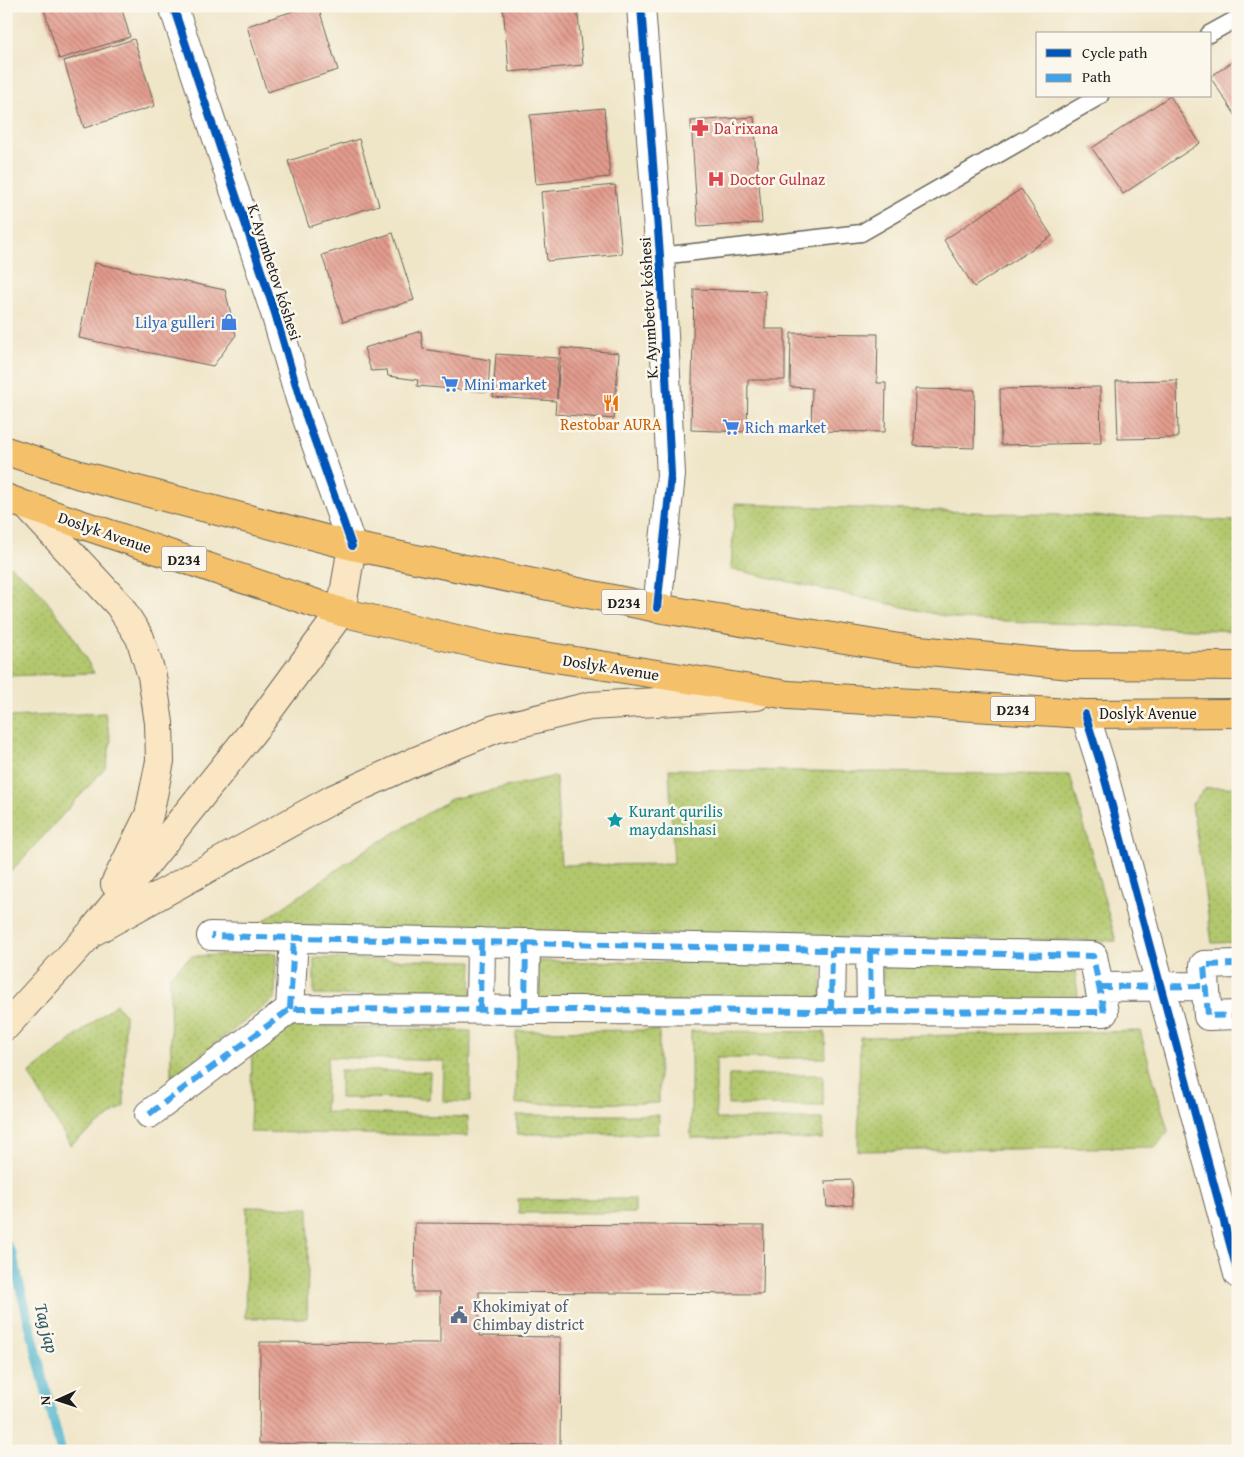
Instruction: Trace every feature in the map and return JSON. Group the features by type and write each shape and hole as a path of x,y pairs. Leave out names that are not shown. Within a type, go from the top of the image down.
{"main road":[{"name":"D234","path":"6,451 80,475 352,546 657,608 899,648 1071,664 1238,666"},
{"path":"16,502 119,605 140,638 152,676 159,723 160,761 149,816 91,933"},
{"name":"Doslyk Avenue","path":"16,502 341,612 499,649 788,694 1085,714 1238,713"},
{"path":"6,1026 91,933 261,721 341,612 352,546"},
{"path":"91,933 333,800 416,761 495,730 590,706 788,694"}],"street":[{"name":"K. Ayımbetov kóshesi","path":"173,6 275,313 300,400 352,546"},
{"name":"K. Ayımbetov kóshesi","path":"641,6 660,256 671,475 657,608"},
{"path":"1085,714 1101,765 1238,1274"},
{"path":"149,1114 290,1008 1104,1012 1093,956 211,936"},
{"path":"290,1008 294,938"},
{"path":"480,1009 481,942"},
{"path":"525,1009 526,943"},
{"path":"831,1011 832,950"},
{"path":"870,951 872,1011"},
{"path":"1238,964 1204,965 1208,1016 1238,1015"},
{"path":"1099,987 1206,986"}],"lane":[{"path":"1212,32 1238,18"},
{"path":"660,256 861,233 1097,98"}],"green space":[{"path":"735,504 1238,521 1238,631 958,619 731,569"},
{"path":"6,563 34,585 71,632 94,673 6,676"},
{"path":"105,713 111,740 106,767 6,877 6,717"},
{"path":"669,769 1070,775 1116,941 252,929 361,853 451,799 556,776 561,865 674,864"},
{"path":"1238,787 1238,942 1212,943 1192,804 1206,788"},
{"path":"276,953 275,998 171,1077 170,975 192,956"},
{"path":"314,958 472,961 471,997 314,995"},
{"path":"533,961 822,964 821,1003 532,1000"},
{"path":"883,964 1075,969 1079,1006 882,1003"},
{"path":"116,1004 125,1015 124,1106 70,1145 29,1074"},
{"path":"296,1025 471,1031 470,1102 443,1101 444,1061 328,1057 325,1112 468,1117 468,1136 250,1132 252,1049"},
{"path":"659,1030 659,1103 516,1104 516,1031"},
{"path":"691,1031 825,1032 826,1058 716,1058 716,1119 823,1119 823,1139 691,1138"},
{"path":"1140,1031 1168,1131 1156,1147 858,1151 860,1037"},
{"path":"340,1070 430,1072 429,1099 340,1098"},
{"path":"729,1075 823,1075 823,1106 728,1105"},
{"path":"517,1115 659,1115 658,1134 517,1134"},
{"path":"518,1199 635,1199 635,1213 519,1213"},
{"path":"247,1207 309,1208 307,1318 245,1318"}],"building":[{"path":"43,6 121,6 130,37 59,59"},
{"path":"309,6 318,6 338,70 267,92 247,26"},
{"path":"503,6 577,6 583,65 509,72"},
{"path":"134,39 155,106 84,128 64,61"},
{"path":"1238,58 1238,119 1212,80 1212,76"},
{"path":"1167,98 1171,98 1200,143 1123,194 1092,148"},
{"path":"604,108 610,177 536,184 530,115"},
{"path":"754,117 762,223 698,227 691,121"},
{"path":"359,139 379,205 309,227 288,161"},
{"path":"615,185 622,254 547,261 541,192"},
{"path":"1021,189 1052,236 974,287 944,240"},
{"path":"393,233 414,300 343,322 322,255"},
{"path":"94,263 225,290 236,335 213,366 79,338"},
{"path":"694,289 765,291 765,329 785,329 785,380 748,380 747,432 691,430"},
{"path":"421,331 423,349 490,360 488,392 417,386 418,380 388,376 387,370 371,371 364,348"},
{"path":"791,333 878,334 877,383 886,383 885,432 811,431 812,388 790,387"},
{"path":"561,348 619,353 614,419 555,414 556,401 493,397 496,354 558,358 557,399"},
{"path":"1177,380 1178,438 1118,439 1116,381"},
{"path":"1100,387 1101,443 1001,445 1000,389"},
{"path":"915,389 975,390 974,448 914,446"},
{"path":"852,1180 853,1205 827,1207 825,1181"},
{"name":"Khokimiyat of Chimbay district","path":"415,1223 764,1226 763,1294 479,1292 479,1336 561,1337 560,1446 259,1443 260,1342 440,1343 440,1292 414,1292"}],"waterway":[{"name":"Tag jap","path":"6,1244 12,1254 61,1451"}],"marked path":[{"path":"149,1114 290,1009 1104,1012 1093,956 211,936"},
{"path":"290,1009 294,938"},
{"path":"480,1009 481,942"},
{"path":"525,1009 526,943"},
{"path":"831,1011 832,950"},
{"path":"870,951 871,1011"},
{"path":"1238,964 1204,965 1208,1016 1238,1015"},
{"path":"1099,987 1205,986"}],"cycle path":[{"path":"173,6 275,313 300,399 352,546"},
{"path":"641,6 660,256 671,475 657,608"},
{"path":"1085,714 1101,765 1238,1274"}],"place":[{"name":"Daʻrixana","path":"700,128"},
{"name":"Doctor Gulnaz","path":"716,179"},
{"name":"Lilya gulleri","path":"229,322"},
{"name":"Mini market","path":"450,384"},
{"name":"Restobar AURA","path":"611,403"},
{"name":"Rich market","path":"731,427"},
{"name":"Kurant qurilis maydanshasi","path":"615,820"},
{"name":"Khokimiyat of Chimbay district","path":"459,1315"}]}
